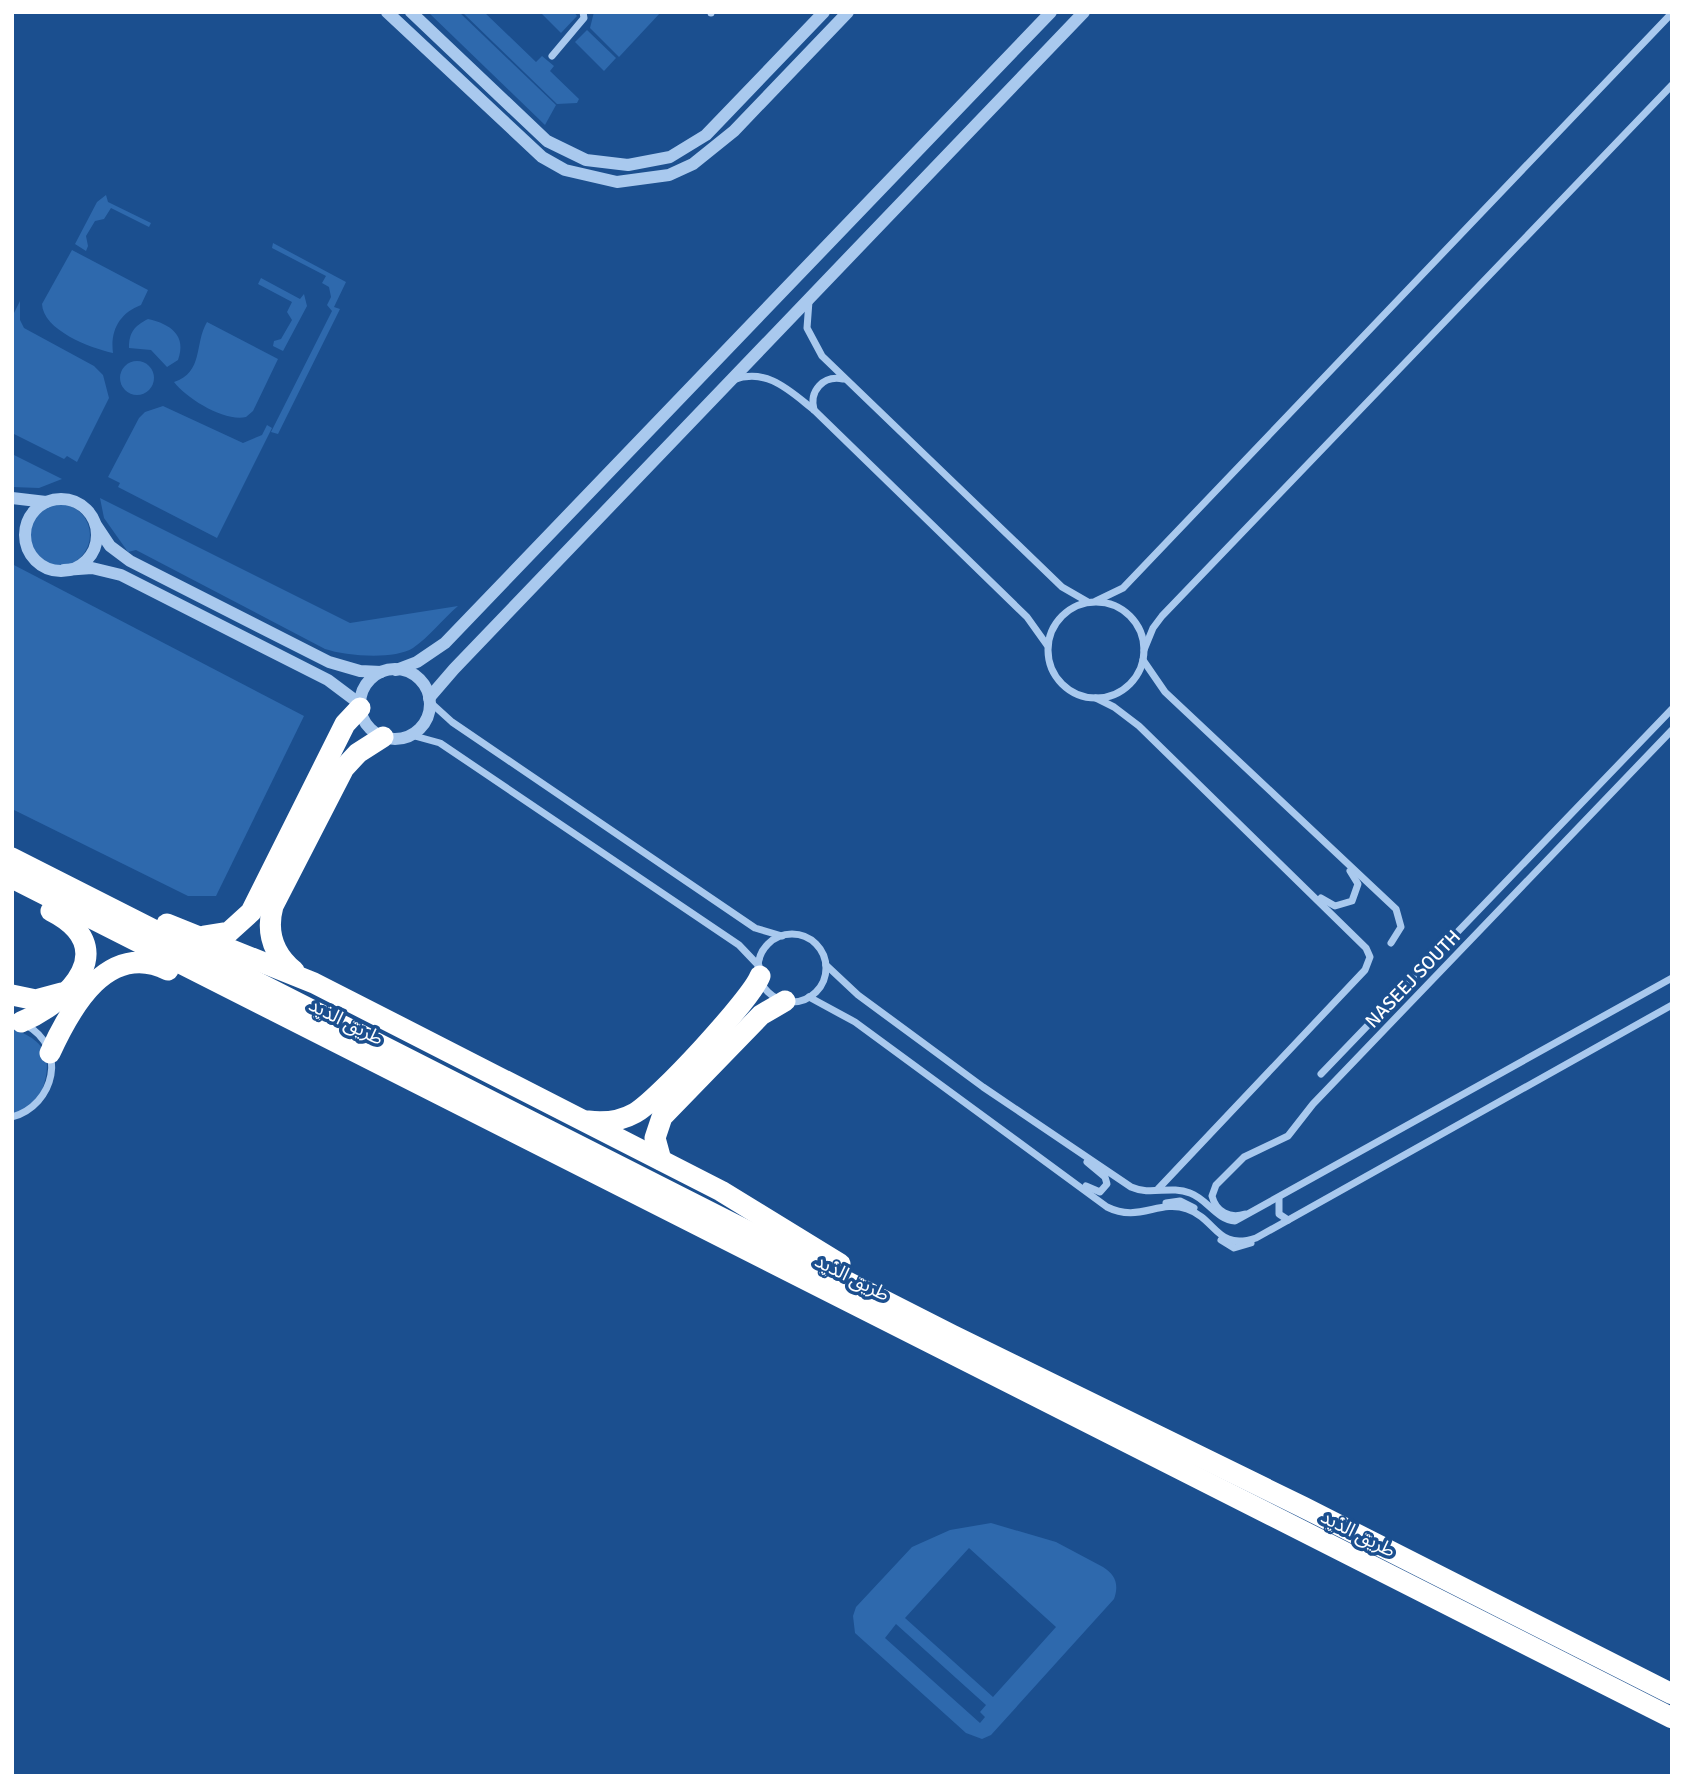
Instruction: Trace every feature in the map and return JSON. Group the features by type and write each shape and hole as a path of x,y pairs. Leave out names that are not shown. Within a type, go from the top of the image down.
{"highway":[{"path":"196,935 209,936 229,932 251,912 345,724 360,706"},
{"path":"383,737 358,753 344,768 273,906 270,930 276,952 293,970 740,1201 832,1259 936,1315 952,1335"},
{"name":"طريق الذيد","path":"12,858 952,1335 1291,1501 1672,1694"},
{"name":"طريق الذيد","path":"12,878 1672,1718"},
{"path":"12,891 63,917 78,929 85,944 86,962 70,990 49,1008 17,1021"},
{"path":"100,903 128,906 314,983"},
{"path":"50,1054 63,1024 82,997 105,975 133,961 154,963 236,1004 273,1010"},
{"path":"583,1120 621,1119 646,1106 747,1000 759,971"},
{"path":"12,995 36,1000 70,990"},
{"path":"661,1160 655,1138 662,1117 761,1015 785,1001"}],"street":[{"path":"387,12 542,158 565,170 617,182 669,175 715,149 848,12"},
{"path":"411,12 547,141 586,160 628,165 670,157 706,135 824,12"},
{"path":"552,55 578,27 584,18 583,12"},
{"path":"12,498 46,502 61,499 74,501 88,512 110,546 130,561 329,662 360,671 381,672 418,662 445,643 1051,12"},
{"path":"12,524 35,559 50,569 92,568 121,575 328,680 360,706 369,728 383,737 397,739 411,735 425,722 430,700 454,669 1084,12"},
{"path":"1047,645 1052,628 1063,613 1123,588 1672,13"},
{"path":"1096,698 1123,690 1136,677 1153,628 1162,616 1672,85"},
{"path":"811,296 806,317 810,338 843,379 1062,587 1092,601 1126,612 1139,629 1144,650"},
{"path":"729,382 747,376 766,377 783,385 814,410 1027,617 1047,645 1051,668 1062,685 1080,695 1096,698 1131,719 1366,948 1370,957 1368,967 1154,1192"},
{"path":"814,410 814,393 821,383 832,378 843,379"},
{"path":"25,540 27,522 38,507 46,502"},
{"path":"64,570 75,568 91,555 97,535 96,525"},
{"path":"1143,660 1165,692 1399,913 1401,927 1391,943"},
{"path":"396,670 415,676 424,686 430,700 452,723 755,928 782,936 796,935 809,939 820,948 826,964 858,995 983,1087 1131,1187 1154,1192 1173,1189 1193,1194 1231,1221 1239,1220 1279,1199 1672,978"},
{"path":"360,706 368,682 381,672"},
{"path":"1321,1074 1672,709"},
{"name":"NASEEJ SOUTH","path":"1259,1210 1236,1216 1225,1214 1213,1202 1212,1190 1249,1154 1278,1142 1292,1131 1313,1104 1672,730"},
{"path":"411,735 440,743 739,945 759,971 766,989 785,1001 809,998 855,1022 1113,1210 1136,1214 1179,1206 1233,1242 1256,1238 1672,1005"},
{"path":"1303,886 1330,905 1344,906 1352,901 1357,893 1356,880 1338,854"},
{"path":"759,971 768,944 782,936"},
{"path":"809,998 822,984 826,964"},
{"path":"12,1117 30,1110 45,1095 52,1075 50,1054 39,1035 17,1021"},
{"path":"1064,1176 1095,1192 1106,1188 1105,1177 1082,1154"},
{"path":"1279,1199 1279,1214 1288,1220"}],"shaded area":[{"path":"428,12 459,12 556,105 545,125"},
{"path":"462,12 484,12 536,62 542,56 554,66 550,71 579,99 577,103 557,104"},
{"path":"540,12 574,12 577,16 561,33"},
{"path":"594,12 661,12 619,57 590,28"},
{"path":"587,30 616,58 604,71 575,42"},
{"path":"106,195 108,202 151,223 149,227 111,208 104,219 95,221 86,236 86,251 75,244 97,202"},
{"path":"273,243 346,282 334,307 340,309 278,434 271,432 332,311 327,305 331,297 329,287 322,283 326,276 272,248"},
{"path":"72,250 148,290 141,305 127,313 118,323 113,337 113,353 69,336 50,322 44,313 42,304"},
{"path":"261,278 300,299 304,294 307,306 283,351 273,346 274,341 281,339 292,320 287,312 292,302 258,284"},
{"path":"20,301 20,320 24,328 94,366 103,375 109,398 77,462 67,456 64,459 12,433 12,317"},
{"path":"148,319 164,324 179,338 178,360 167,367 151,350 129,348 133,330"},
{"path":"207,322 278,359 253,411 246,417 237,418 217,413 188,395 174,382 190,372"},
{"path":"137,361 149,366 154,378 149,390 137,395 125,390 120,378 125,366"},
{"path":"163,406 243,443 262,435 267,425 272,428 217,538 118,487 120,483 108,477 139,418 145,412"},
{"path":"12,454 62,479 39,488 12,487"},
{"path":"100,498 350,623 458,606 419,644 405,652 370,656 325,649 136,550 128,552 104,518"},
{"path":"59,504 81,513 90,535 81,557 59,566 37,557 28,535 37,513"},
{"path":"12,564 304,716 216,896 188,896 12,809"},
{"path":"12,1029 26,1035 43,1050 47,1069 37,1104 12,1117"},
{"path":"991,1523 1056,1542 1103,1567 1114,1577 1116,1585 1114,1599 991,1735 982,1739 966,1733 855,1633 853,1616 856,1607 912,1547 950,1530","holes":["969,1548 1056,1627 993,1697 905,1618","896,1624 986,1705 980,1712 985,1717 980,1723 885,1638"]}]}
